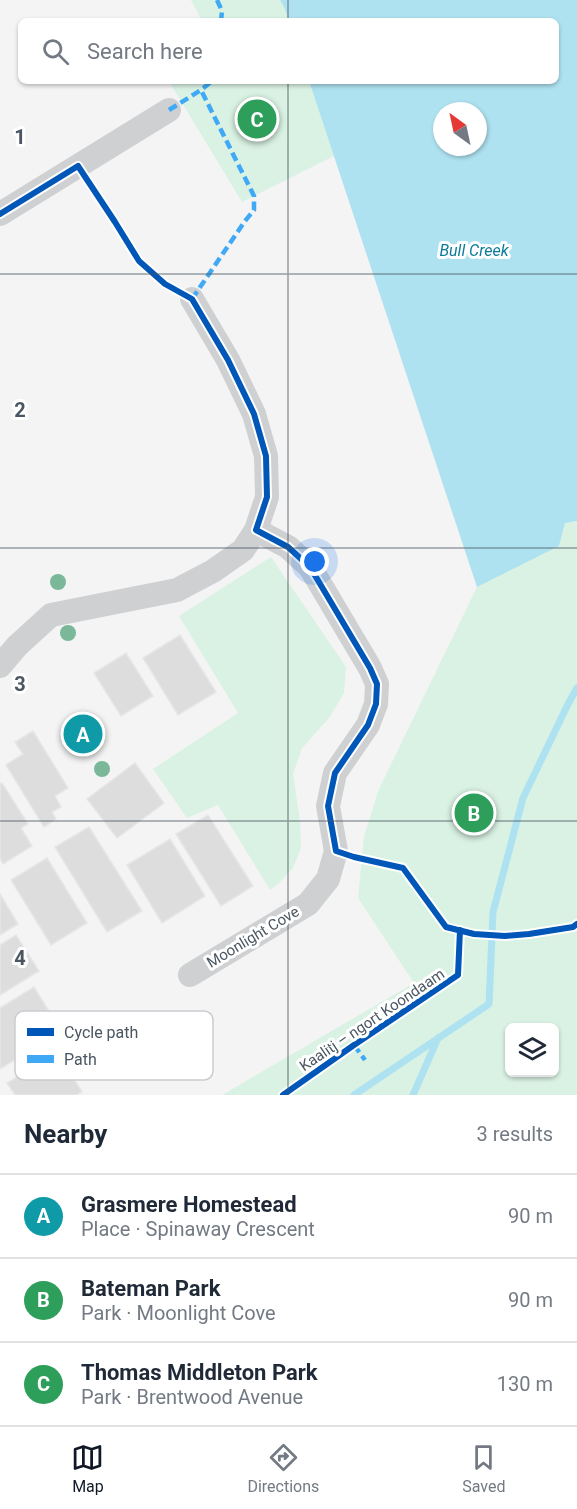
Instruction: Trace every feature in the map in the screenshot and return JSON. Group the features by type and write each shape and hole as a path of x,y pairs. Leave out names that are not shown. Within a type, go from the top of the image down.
{"street":[{"path":"0,214 169,110"},
{"path":"0,666 17,646 51,615 177,590 213,572 243,550 256,530 267,497 266,456 254,414 228,360 192,299"},
{"name":"Moonlight Cove","path":"190,975 308,904 328,879 336,851 328,806 335,773 368,725 376,705 377,684 370,668 310,567 288,547 256,530"}],"green space":[{"path":"191,0 280,0 288,18 200,18"},
{"path":"171,84 310,84 334,156 242,202"},
{"path":"577,521 577,1095 222,1095 414,983 358,898 364,836 379,789 477,587 559,546 565,523"},
{"path":"271,557 346,667 344,693 329,718 302,748 293,774 300,821 301,848 293,868 270,890 218,805 187,818 153,769 238,713 179,616"}],"water":[{"name":"Bull Creek","path":"280,0 577,0 577,521 565,523 559,546 477,587 310,84 559,84 559,18 288,18"}],"building":[{"path":"180,635 216,692 178,715 143,658"},
{"path":"126,653 153,696 121,716 94,673"},
{"path":"33,731 68,788 55,796 61,807 52,812 56,819 44,827 6,765 23,754 15,742"},
{"path":"135,763 164,803 117,838 87,799"},
{"path":"2,783 28,824 21,828 32,846 3,864 0,858 0,784"},
{"path":"208,815 253,886 221,906 176,834"},
{"path":"89,827 142,911 107,932 55,847"},
{"path":"170,839 205,896 162,923 127,865"},
{"path":"47,858 87,923 51,945 11,880"},
{"path":"0,894 18,924 0,935"},
{"path":"16,935 39,971 0,995 0,945"},
{"path":"34,987 49,1011 15,1011 15,1060 0,1069 0,1008"},
{"path":"15,1078 15,1080 74,1080 82,1092 76,1095 15,1095 7,1083"}],"waterway":[{"path":"354,1095 489,1004 493,912 523,798 577,688"},
{"path":"413,1095 438,1038"}],"marked path":[{"path":"217,0 222,11 221,18"},
{"path":"169,110 208,84"},
{"path":"192,299 254,210 254,196 201,90"},
{"path":"354,1045 365,1060"}],"cycle path":[{"path":"0,214 78,166 139,261 165,284 192,299 228,360 254,414 266,456 267,497 256,530 288,547 310,567 370,668 377,684 376,704 368,725 335,773 328,806 336,851 403,868 446,927 474,934 505,936 573,927 577,924"},
{"name":"Kaalitj – ngort Koondaam","path":"283,1095 458,975 460,930"}],"place":[{"name":"Thomas Middleton Park","path":"257,119"},
{"name":"Grasmere Homestead","path":"83,734"},
{"name":"Bateman Park","path":"474,813"}]}
